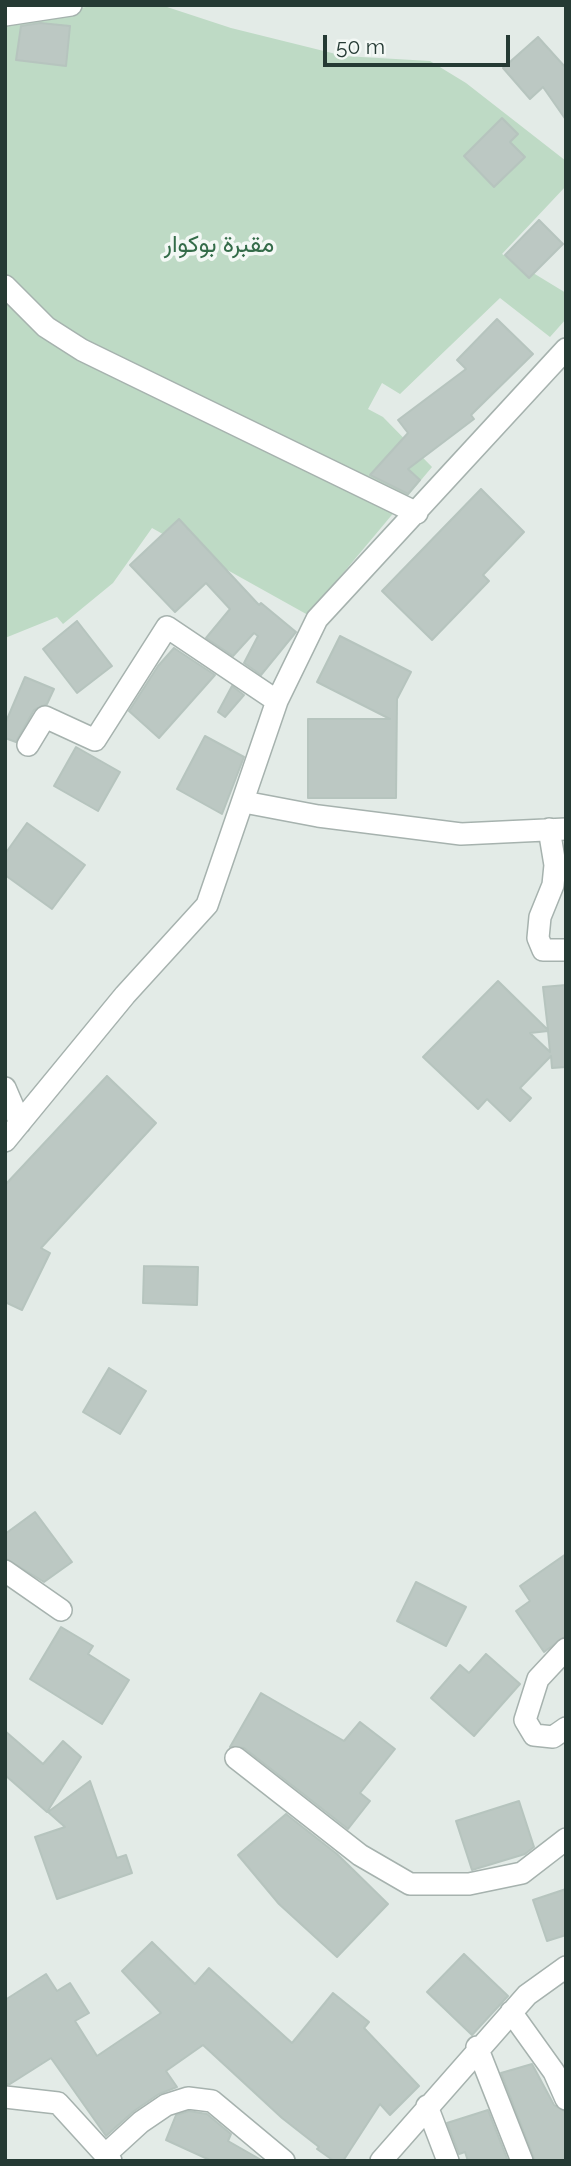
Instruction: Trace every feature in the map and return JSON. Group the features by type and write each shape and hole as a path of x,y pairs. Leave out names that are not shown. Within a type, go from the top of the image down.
{"street":[{"path":"5,15 71,5"},
{"path":"5,286 46,327 82,350 417,513"},
{"path":"5,1141 125,995 207,905 277,701 317,619 566,349"},
{"path":"28,745 45,717 95,740 167,628 277,701"},
{"path":"244,802 318,816 461,834 557,829 553,885 540,917 537,938 543,950 566,950"},
{"path":"5,1088 20,1123"},
{"path":"5,1570 61,1610"},
{"path":"566,1649 538,1679 525,1720 534,1735 553,1737 566,1728"},
{"path":"236,1758 360,1855 410,1884 469,1884 522,1873 566,1839"},
{"path":"381,2161 477,2047 527,1994 566,1968"},
{"path":"511,2012 554,2072 566,2099"},
{"path":"477,2047 522,2161"},
{"path":"5,2096 58,2103 108,2157 141,2122 166,2105 188,2098 212,2101 284,2161"},
{"path":"426,2106 448,2161"}],"green space":[{"name":"مقبرة بوكوار","path":"101,5 164,6 231,28 344,56 430,61 466,83 566,161 566,186 502,254 566,293 566,319 550,337 500,298 400,394 382,383 368,409 383,417 432,467 308,615 152,528 113,583 63,624 57,617 5,638 5,18"}],"building":[{"path":"40,23 70,26 66,66 16,60 21,26"},
{"path":"538,37 566,68 566,120 543,87 530,99 503,68"},
{"path":"502,118 518,134 510,142 525,157 494,187 464,156"},
{"path":"539,220 563,244 529,278 505,255"},
{"path":"497,319 533,354 471,415 474,419 408,469 420,480 408,494 370,475 408,433 398,420 466,369 457,360"},
{"path":"481,489 524,532 483,575 489,581 432,640 382,591"},
{"path":"179,519 259,605 261,603 296,632 261,675 244,663 258,636 254,633 233,656 206,638 230,609 206,583 175,612 130,565"},
{"path":"77,621 112,666 77,693 43,649"},
{"path":"340,636 411,672 397,699 396,798 308,798 308,719 390,719 317,682"},
{"path":"174,648 215,675 159,738 129,711 158,666"},
{"path":"25,677 54,689 47,704 34,710 16,742 5,738 5,724"},
{"path":"232,686 244,695 225,717 218,712"},
{"path":"205,736 244,757 222,814 177,789"},
{"path":"76,747 120,772 98,811 54,786"},
{"path":"27,823 85,865 52,909 5,875 5,854"},
{"path":"498,981 548,1030 543,987 566,985 566,1067 552,1068 551,1056 520,1088 531,1098 510,1121 487,1099 478,1109 423,1057","holes":["548,1031 550,1052 530,1033"]},
{"path":"107,1076 156,1123 41,1248 50,1253 22,1310 5,1302 5,1185"},
{"path":"144,1266 198,1267 197,1305 143,1303"},
{"path":"109,1368 146,1391 120,1434 83,1412"},
{"path":"35,1512 72,1562 44,1582 5,1558 5,1534"},
{"path":"566,1554 566,1636 544,1652 516,1611 530,1601 520,1586"},
{"path":"416,1582 466,1607 446,1646 397,1621"},
{"path":"61,1627 93,1646 88,1654 129,1680 102,1724 30,1679"},
{"path":"486,1654 520,1684 474,1736 431,1698 460,1665 469,1673"},
{"path":"261,1693 344,1741 360,1722 395,1749 360,1793 370,1801 348,1829 244,1748 230,1747"},
{"path":"5,1731 43,1764 63,1741 81,1757 47,1812 5,1775"},
{"path":"90,1781 117,1858 126,1855 132,1873 57,1899 35,1837 65,1827 48,1812"},
{"path":"519,1801 534,1847 525,1854 472,1870 456,1821"},
{"path":"286,1814 337,1854 388,1904 337,1957 279,1904 238,1855"},
{"path":"566,1889 566,1935 547,1941 533,1900"},
{"path":"152,1942 195,1984 209,1968 292,2043 333,1993 369,2022 364,2028 419,2086 390,2115 380,2104 343,2161 334,2161 317,2149 319,2147 282,2118 203,2045 166,2071 177,2087 159,2094 134,2111 106,2136 51,2058 10,2084 5,2084 5,2000 46,1974 57,1991 70,1983 89,2013 75,2021 97,2056 161,2013 122,1971"},
{"path":"464,1954 508,1996 472,2035 427,1992"},
{"path":"532,2064 554,2105 566,2112 566,2161 535,2161 501,2073"},
{"path":"488,2110 508,2161 468,2161 465,2152 459,2154 447,2123"},
{"path":"189,2111 207,2114 231,2134 228,2141 263,2161 212,2161 166,2140 176,2115"}]}
